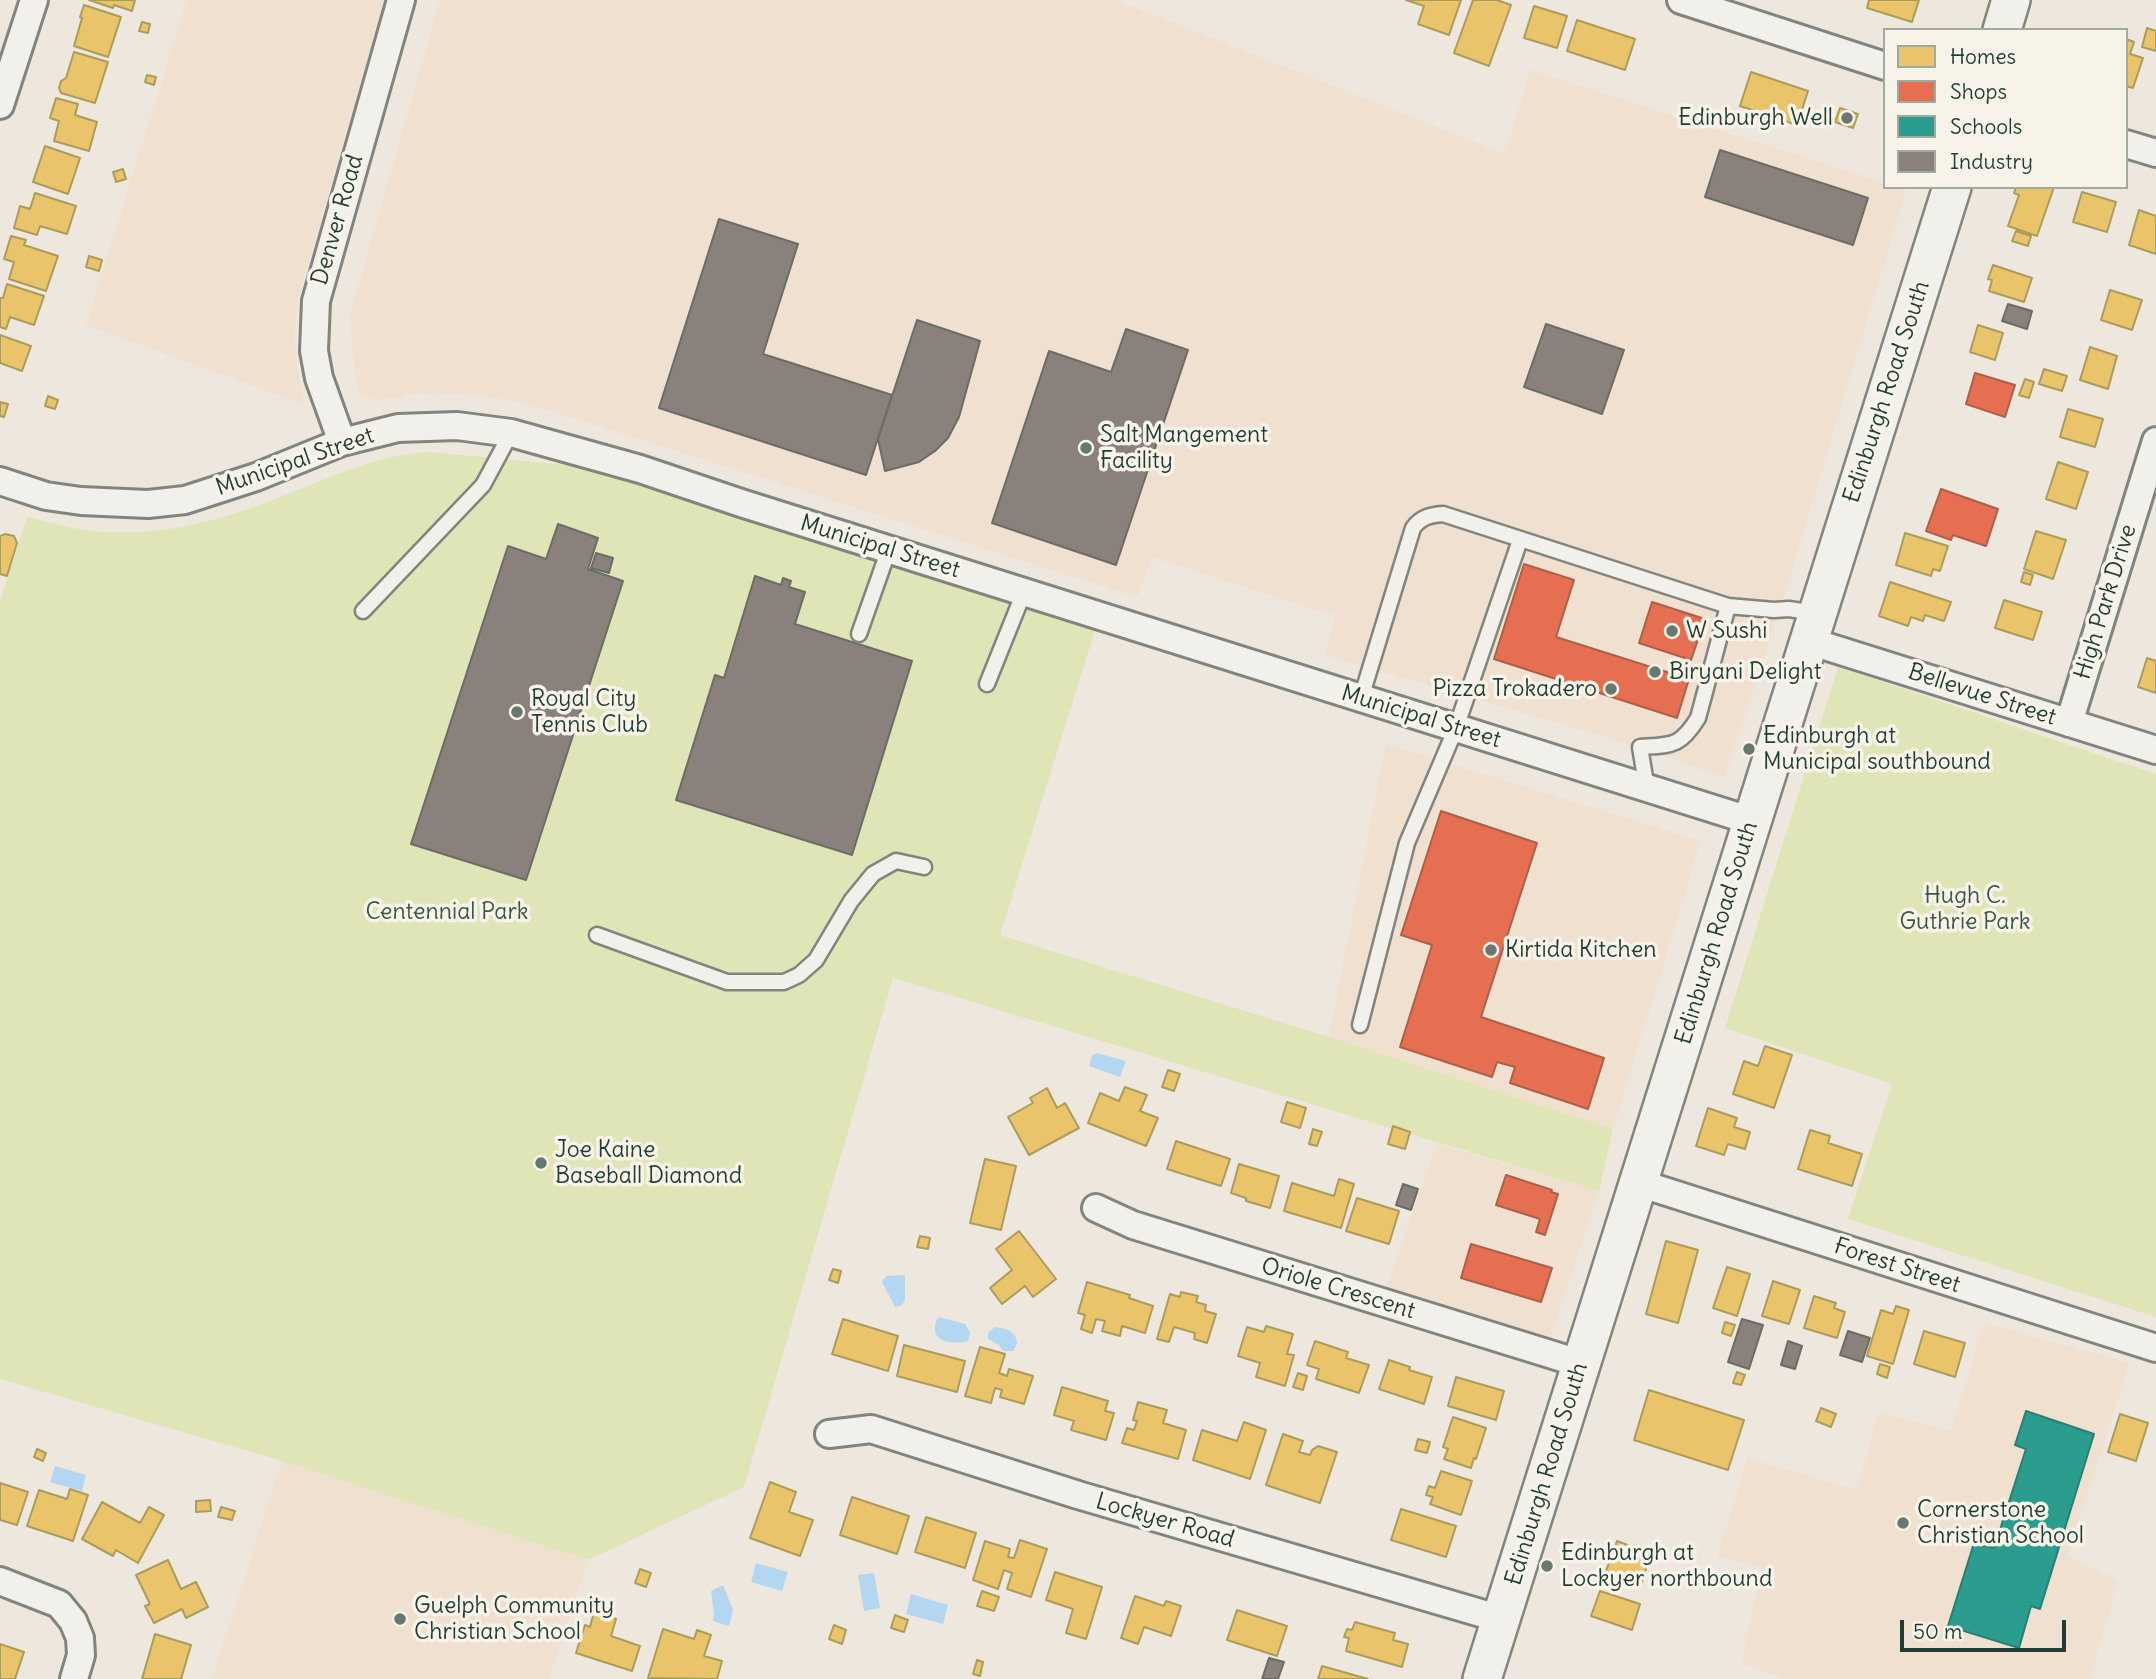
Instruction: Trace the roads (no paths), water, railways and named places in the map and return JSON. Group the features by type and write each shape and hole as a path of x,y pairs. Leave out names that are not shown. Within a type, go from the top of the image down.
{"main road":[{"path":"2003,28 2011,0"},
{"name":"Edinburgh Road South","path":"1482,1679 1951,189"}],"street":[{"path":"0,105 34,0"},
{"name":"Denver Road","path":"342,442 319,378 314,351 316,301 401,0"},
{"path":"1681,0 1883,65"},
{"path":"2128,145 2156,153"},
{"name":"Municipal Street","path":"0,481 46,496 114,504 148,504 184,500 231,486 342,442 398,428 457,426 511,433 640,469 1752,821"},
{"name":"High Park Drive","path":"2069,723 2156,441"},
{"name":"Bellevue Street","path":"1813,627 2069,723 2156,750"},
{"name":"Forest Street","path":"1639,1183 2156,1348"},
{"name":"Oriole Crescent","path":"1096,1208 1133,1225 1582,1364"},
{"name":"Lockyer Road","path":"829,1434 872,1429 1077,1495 1501,1619"},
{"path":"0,1581 59,1604 74,1621 80,1638 81,1655 74,1679"}],"lane":[{"path":"363,611 483,485 511,433"},
{"path":"1360,698 1413,528 1423,518 1443,514 1728,606 1789,609 1813,627"},
{"path":"1360,1025 1406,843 1456,727 1520,540"},
{"path":"859,634 889,549"},
{"path":"987,684 1024,592"},
{"path":"1647,789 1640,747 1672,745 1698,718 1728,606"},
{"path":"597,935 727,982 784,982 799,975 816,960 851,901 873,874 896,861 924,867"}],"water":[{"path":"1097,1053 1126,1061 1120,1077 1089,1066 1092,1055"},
{"path":"905,1275 905,1300 902,1305 895,1307 882,1282 886,1276"},
{"path":"939,1317 965,1324 970,1333 968,1341 954,1343 940,1338 935,1330"},
{"path":"995,1327 1013,1333 1017,1344 1013,1351 1003,1351 999,1345 988,1339 988,1333"},
{"path":"55,1466 86,1475 82,1491 50,1482"},
{"path":"756,1563 788,1572 782,1591 751,1582"},
{"path":"874,1573 880,1608 864,1611 858,1575"},
{"path":"723,1585 733,1610 729,1626 713,1621 711,1591"},
{"path":"911,1594 948,1605 943,1624 906,1614"}],"place":[{"name":"Edinburgh Well","path":"1847,118"},
{"name":"Salt Mangement Facility","path":"1086,448"},
{"name":"W Sushi","path":"1672,631"},
{"name":"Biryani Delight","path":"1655,672"},
{"name":"Pizza Trokadero","path":"1611,689"},
{"name":"Royal City Tennis Club","path":"517,712"},
{"name":"Edinburgh at Municipal southbound","path":"1749,749"},
{"name":"Kirtida Kitchen","path":"1491,950"},
{"name":"Joe Kaine Baseball Diamond","path":"541,1163"},
{"name":"Cornerstone Christian School","path":"1903,1523"},
{"name":"Edinburgh at Lockyer northbound","path":"1547,1566"},
{"name":"Guelph Community Christian School","path":"400,1619"}],"park label":[{"name":"Hugh C. Guthrie Park","path":"1965,909"},
{"name":"Centennial Park","path":"447,912"}]}
